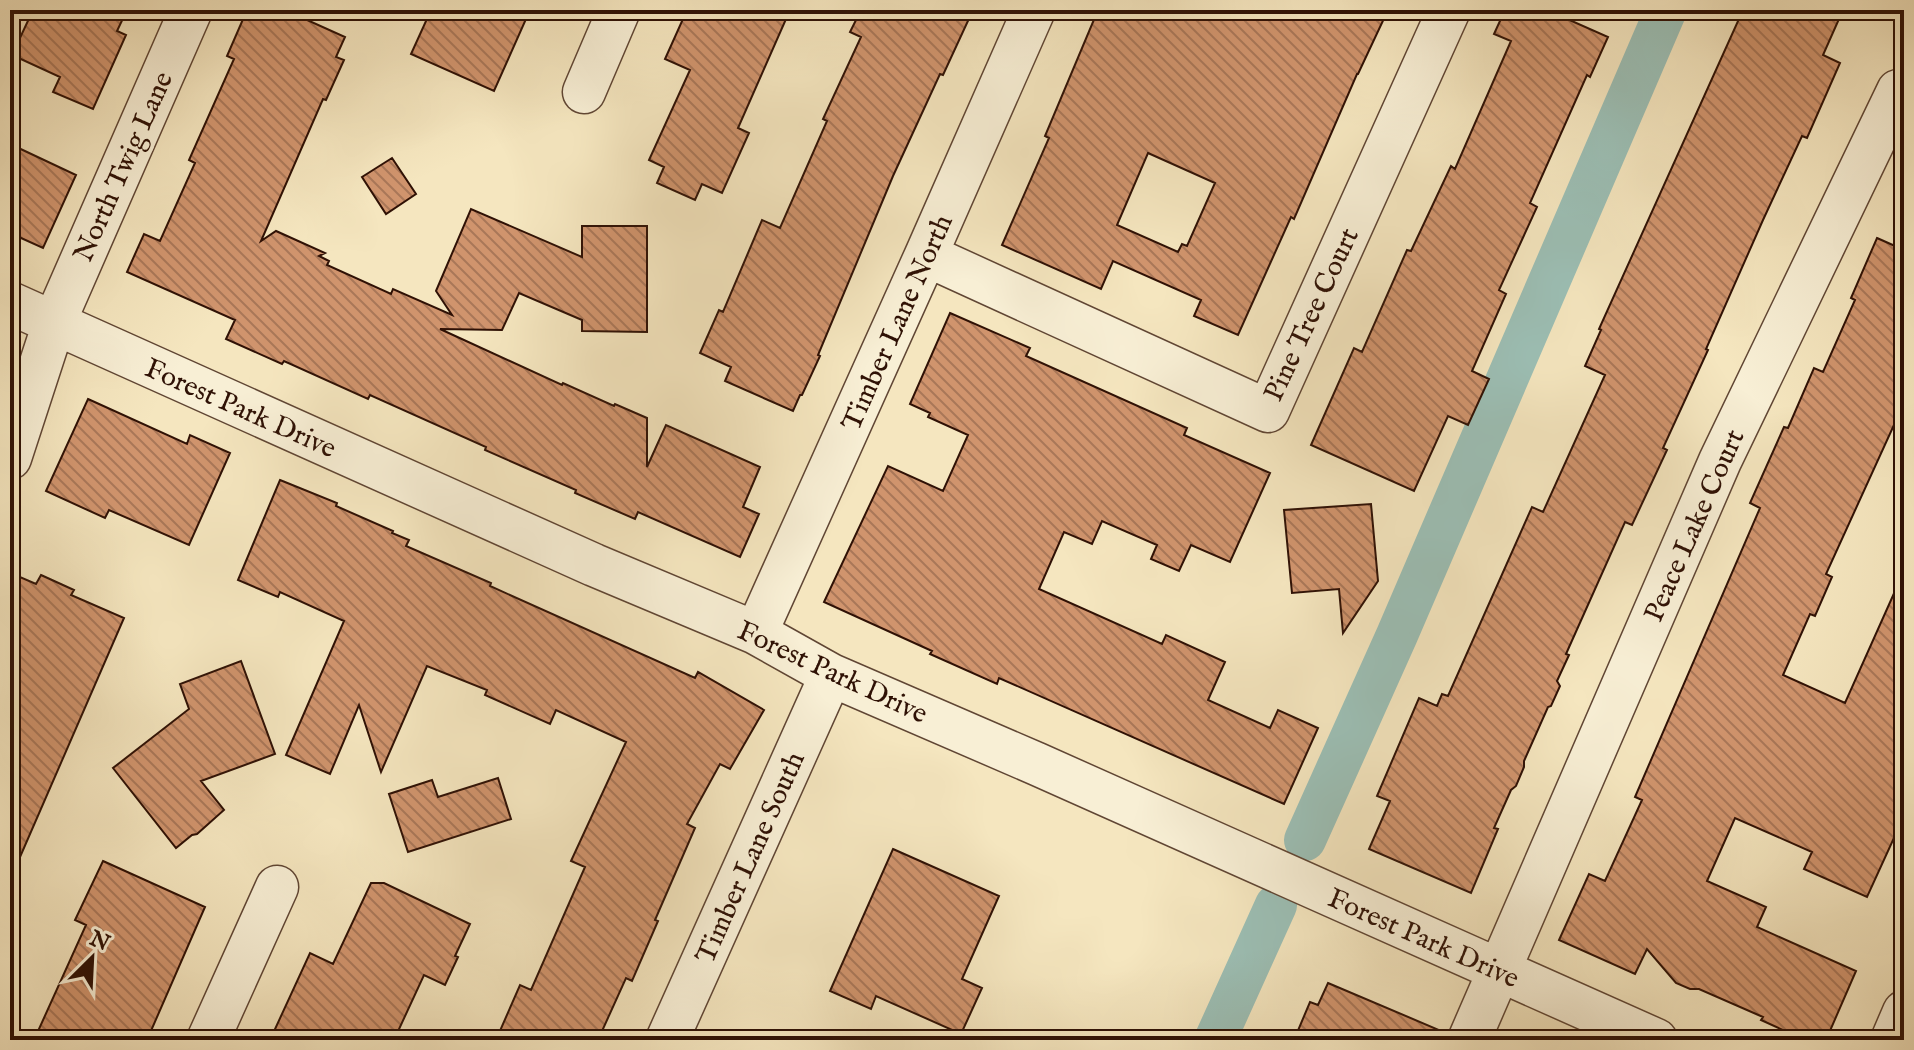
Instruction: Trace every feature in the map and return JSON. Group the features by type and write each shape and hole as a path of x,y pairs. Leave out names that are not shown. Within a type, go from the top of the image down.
{"street":[{"name":"North Twig Lane","path":"10,458 54,323 191,10"},
{"path":"584,92 619,10"},
{"name":"Timber Lane North","path":"756,633 1034,10"},
{"name":"Pine Tree Court","path":"926,255 1268,411 1449,10"},
{"name":"Peace Lake Court","path":"1469,1040 1720,461 1898,91 1904,92"},
{"name":"Forest Park Drive","path":"10,303 594,565 756,633 831,675 1656,1040"},
{"name":"Timber Lane South","path":"667,1040 831,675"},
{"path":"208,1040 277,887"},
{"path":"1892,1040 1904,1012"}],"building":[{"path":"33,10 127,10 117,31 126,35 93,109 53,92 60,77 12,55"},
{"path":"247,10 285,10 345,37 336,57 344,60 326,100 323,99 261,241 276,231 325,253 319,256 329,261 327,265 391,294 393,289 452,315 436,291 471,209 582,257 582,226 647,226 647,332 582,331 582,320 519,293 502,330 440,329 562,385 647,418 647,467 666,425 760,467 743,507 759,514 740,557 638,512 635,519 370,395 368,399 226,339 235,320 127,272 144,234 160,241 195,163 189,160 234,59 227,56"},
{"path":"431,10 530,10 494,91 411,54"},
{"path":"687,10 790,10 738,128 749,133 722,193 702,184 695,200 657,183 664,167 649,160 690,70 665,59"},
{"path":"861,10 973,10 893,176 820,356 793,411 725,381 731,367 700,353 719,310 723,312 762,220 780,228 827,121 823,119 861,37 850,32"},
{"path":"1098,10 1388,10 1238,335 1194,316 1201,300 1113,261 1101,289 1002,245 1049,138 1045,136","holes":["1148,153 1215,183 1187,246 1182,244 1178,252 1117,225"]},
{"path":"1505,10 1547,10 1608,37 1590,77 1587,75 1530,203 1537,207 1499,290 1506,294 1472,371 1489,379 1468,425 1448,416 1414,491 1311,445 1354,348 1362,352 1407,250 1411,251 1451,166 1455,169 1511,41 1494,34"},
{"path":"1743,10 1843,10 1823,55 1840,63 1807,138 1802,136 1763,220 1663,448 1667,450 1632,525 1625,522 1566,654 1569,655 1557,681 1560,686 1494,828 1498,829 1471,893 1369,849 1390,801 1377,796 1419,698 1437,706 1442,694 1448,696 1532,507 1543,512 1605,375 1585,366 1599,329"},
{"path":"10,144 76,175 43,248 10,233"},
{"path":"392,158 416,194 386,214 362,177"},
{"path":"1877,238 1904,250 1904,403 1826,574 1832,577 1815,616 1810,614 1783,675 1845,703 1904,571 1904,816 1867,897 1804,869 1812,852 1735,818 1707,881 1766,907 1757,927 1856,971 1826,1040 1805,1040 1761,1020 1763,1017 1699,989 1676,983 1647,949 1635,974 1559,940 1589,874 1605,881 1642,800 1635,797 1760,508 1750,503 1814,368 1823,372 1855,300 1851,298"},
{"path":"950,313 1030,348 1026,356 1187,428 1184,435 1270,473 1230,562 1191,545 1179,571 1151,559 1157,545 1102,521 1092,544 1064,532 1039,589 1162,644 1166,635 1225,662 1208,700 1270,728 1278,710 1318,728 1284,804 999,678 997,684 824,602 888,466 943,491 968,435 928,417 930,413 910,404"},
{"path":"88,399 187,444 190,435 230,453 189,545 109,510 105,518 46,491"},
{"path":"280,480 337,503 336,506 393,531 409,540 406,546 491,583 490,586 695,678 698,672 764,710 730,769 720,764 687,824 695,828 655,920 658,921 632,981 626,978 598,1040 496,1040 520,985 531,990 585,867 571,861 626,742 556,710 550,724 485,695 487,690 427,666 381,772 359,705 330,774 286,755 344,621 280,592 278,597 238,580"},
{"path":"1371,504 1378,581 1343,633 1339,589 1292,593 1284,510"},
{"path":"41,575 74,590 71,595 124,618 10,880 10,599 20,577 36,584"},
{"path":"241,661 275,754 201,781 224,810 176,848 113,768 189,709 180,684"},
{"path":"498,778 511,819 408,852 389,794 432,780 438,797"},
{"path":"893,849 999,896 962,979 982,988 961,1034 876,996 871,1009 830,991"},
{"path":"103,861 205,907 147,1040 34,1040 86,925 75,920"},
{"path":"371,883 384,883 470,924 445,985 424,975 394,1040 270,1040 310,953 333,964"},
{"path":"1328,983 1446,1033 1445,1040 1294,1040 1310,1002 1318,1005"}],"waterway":[{"path":"1305,840 1397,635 1666,10"},
{"path":"1215,1040 1276,905"}]}
